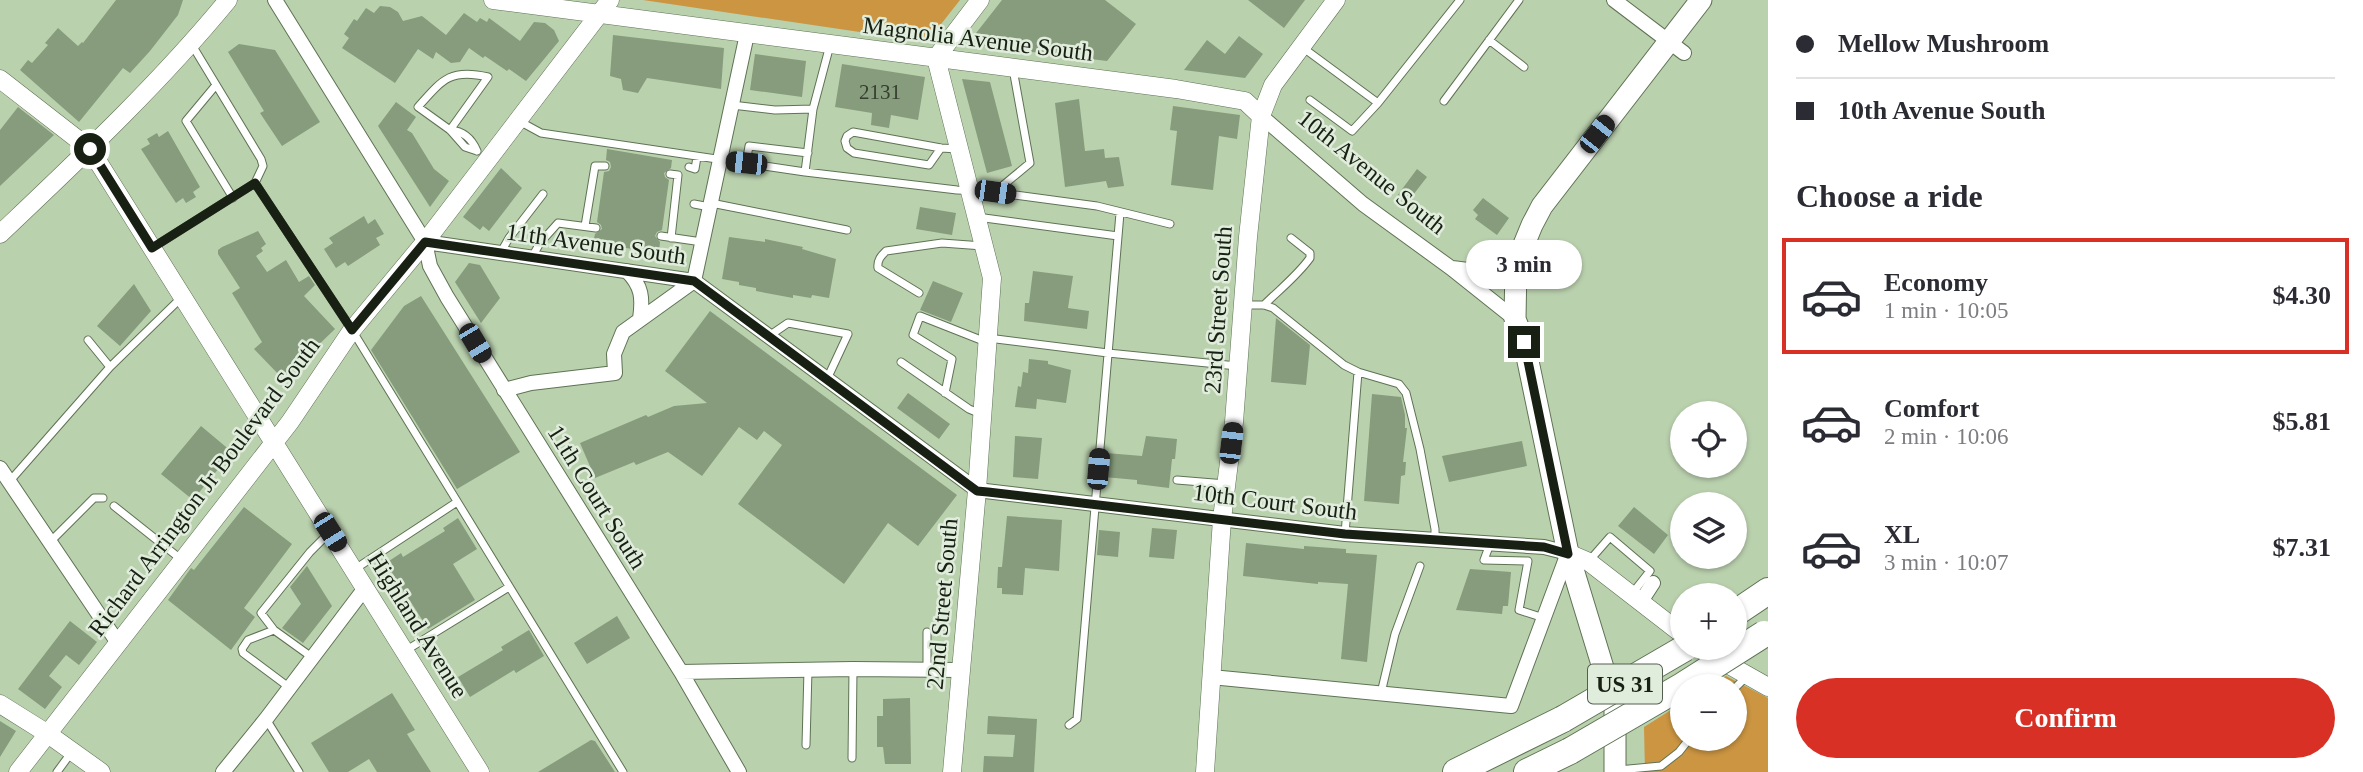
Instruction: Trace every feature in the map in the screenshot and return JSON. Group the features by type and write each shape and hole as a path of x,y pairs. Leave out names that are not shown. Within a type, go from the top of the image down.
{"highway":[{"path":"1747,606 1768,591"},
{"name":"US 31","path":"1701,674 1766,633"},
{"name":"US 31","path":"1456,772 1563,719 1670,657"},
{"name":"US 31","path":"1527,772 1570,751 1670,693"}],"main road":[{"path":"1615,771 1615,707 1568,554 1524,342 1515,319 1516,264 1542,206 1676,47 1701,0"}],"street":[{"path":"0,234 90,149 191,45 228,0"},
{"path":"275,0 425,242"},
{"name":"Magnolia Avenue South","path":"493,0 605,7 747,34 1176,89 1245,101 1261,116"},
{"path":"936,58 980,0"},
{"name":"23rd Street South","path":"1205,772 1222,519 1261,116 1273,85 1336,0"},
{"path":"1614,0 1676,47"},
{"name":"Richard Arrington Jr Boulevard South","path":"18,772 290,422 352,330 425,242 482,155 517,120 605,7"},
{"path":"504,390 531,383 615,373 614,354 623,332 694,281 747,34"},
{"name":"22nd Street South","path":"936,58 950,149 970,190 992,278 977,491 952,772"},
{"name":"Highland Avenue","path":"3,85 90,149 481,772"},
{"name":"10th Avenue South","path":"1261,116 1363,204 1515,319"},
{"name":"11th Avenue South","path":"425,242 694,281 977,491"},
{"name":"11th Court South","path":"425,242 430,266 739,772"},
{"name":"10th Avenue South","path":"1451,268 1495,271 1516,264"},
{"path":"627,271 637,281 642,295 640,319"},
{"path":"0,468 118,643"},
{"name":"10th Court South","path":"977,491 1345,534 1544,547 1568,554"},
{"path":"1211,677 1511,706 1568,554 1589,562 1670,625"},
{"path":"1635,599 1653,583"},
{"path":"223,772 365,588"},
{"path":"1720,660 1768,687"},
{"path":"681,673 853,669 960,670"},
{"path":"0,704 48,734 100,772"}],"lane":[{"path":"1310,100 1352,131 1378,103 1460,0"},
{"path":"1444,101 1519,0"},
{"path":"1489,40 1524,67"},
{"path":"152,248 255,183 263,166 191,45"},
{"path":"805,172 813,109 830,45"},
{"path":"1301,47 1378,103"},
{"path":"995,192 1030,163 1013,68"},
{"path":"450,130 488,77 467,72 441,81 418,107 450,130 465,147 482,155"},
{"path":"216,85 186,121 233,198"},
{"path":"732,105 775,110 813,109"},
{"path":"517,120 541,133 805,172 995,192 1097,206 1170,224"},
{"path":"853,132 950,149 929,164 854,153 847,148 845,141 853,132"},
{"path":"746,163 750,146 808,153"},
{"path":"689,167 695,169 696,157"},
{"path":"585,226 595,166 605,166"},
{"path":"670,173 678,175 671,196 670,238"},
{"path":"255,183 352,330 623,772"},
{"path":"592,186 602,187"},
{"path":"501,253 509,238 543,194"},
{"path":"694,204 847,230"},
{"path":"1069,725 1077,719 1120,213"},
{"path":"977,216 1118,236"},
{"path":"532,258 540,243 558,223 596,228"},
{"path":"661,236 703,242"},
{"path":"1264,305 1297,276 1310,258 1310,253 1291,238"},
{"path":"919,293 878,268 880,256 886,251 942,243 984,246"},
{"path":"9,482 110,367 183,296"},
{"path":"1243,305 1273,308 1344,365 1399,384 1406,393 1420,449 1435,541"},
{"path":"945,393 952,359 913,335 920,316 987,340 1238,366"},
{"path":"769,336 788,323 848,334 827,379"},
{"path":"88,340 110,367"},
{"path":"901,362 968,409 982,414"},
{"path":"1345,534 1359,372"},
{"path":"1177,480 1227,484"},
{"path":"49,542 94,498 103,498"},
{"path":"354,570 457,502"},
{"path":"114,506 183,560"},
{"path":"313,658 274,630 261,613 310,552 330,532"},
{"path":"1589,562 1610,537 1650,571 1635,599"},
{"path":"1490,544 1484,560 1528,561"},
{"path":"1531,546 1519,610 1544,618"},
{"path":"1381,694 1395,634 1420,566"},
{"path":"405,651 509,587"},
{"path":"274,630 245,637 243,653 290,688"},
{"path":"926,632 927,670"},
{"path":"852,758 853,669"},
{"path":"806,745 808,670"},
{"path":"266,719 299,772"},
{"path":"1615,771 1661,766 1680,751"},
{"path":"57,772 72,752"}],"shaded area":[{"path":"643,0 960,0 927,42"},
{"path":"1747,687 1768,698 1768,772 1645,772 1644,727 1670,711 1670,751 1747,751"}],"building":[{"path":"116,0 183,0 178,15 150,51 130,73 123,68 79,122 20,70 28,60 32,63 48,45 45,43 58,28 78,46 83,43"},
{"path":"1002,0 1105,0 1136,24 1107,61 975,45 973,37"},
{"path":"1248,0 1305,0 1284,28"},
{"path":"380,6 390,7 398,12 403,21 422,16 446,35 464,13 477,22 480,18 487,22 489,18 520,41 534,22 545,23 554,30 559,41 526,81 469,48 460,62 451,63 436,52 433,59 418,49 395,83 342,48 349,38 344,34 354,19 357,21 366,8 374,13"},
{"path":"613,35 724,48 721,89 647,78 638,93 623,90 621,79 610,76"},
{"path":"1239,36 1263,54 1245,78 1184,70 1207,40 1225,54"},
{"path":"239,44 275,50 320,122 282,146 260,113 264,111 228,52"},
{"path":"755,54 806,61 802,97 750,90"},
{"path":"842,64 925,77 918,120 891,115 889,128 871,125 872,113 835,107"},
{"path":"962,79 990,82 1012,166 987,173"},
{"path":"1079,99 1085,151 1104,149 1105,158 1119,157 1124,186 1108,188 1106,181 1065,187 1055,103"},
{"path":"396,102 416,117 407,130 412,133 434,169 449,181 430,207 378,126"},
{"path":"1173,106 1240,115 1237,139 1219,136 1213,190 1171,185 1177,131 1170,130"},
{"path":"18,107 54,135 0,186 0,130"},
{"path":"168,131 200,187 193,192 196,197 186,203 183,198 176,203 141,149 150,144 147,139 157,133 159,137"},
{"path":"607,149 672,160 671,168 664,173 669,180 662,230 655,236 660,242 659,253 593,243 595,234 602,229 597,222 604,172 611,167 606,160"},
{"path":"501,168 522,188 489,231 483,226 480,230 463,217"},
{"path":"1417,169 1427,177 1406,204 1397,196"},
{"path":"1483,198 1509,218 1497,235 1475,219 1478,215 1473,210"},
{"path":"920,207 956,213 952,235 916,229"},
{"path":"364,216 368,224 375,219 384,234 376,238 380,245 348,266 345,262 336,268 324,249 333,243 329,238"},
{"path":"258,231 266,244 261,248 263,251 256,256 267,272 286,260 299,282 309,276 315,285 304,296 335,329 283,379 254,349 262,342 232,293 240,288 218,254 222,247"},
{"path":"729,237 765,242 765,239 803,247 802,249 836,259 829,298 793,295 793,298 756,291 756,288 739,285 739,282 722,279"},
{"path":"469,263 480,265 500,298 481,323 455,282"},
{"path":"1033,271 1073,276 1068,308 1089,311 1087,329 1024,321 1025,303 1029,303"},
{"path":"933,281 963,293 951,322 920,310"},
{"path":"134,284 151,311 120,346 97,326"},
{"path":"421,296 520,452 457,489 371,350 404,306"},
{"path":"710,311 957,495 918,546 888,523 844,584 738,504 782,445 764,431 757,440 739,427 702,476 668,452 595,478 580,443 674,406 707,403 665,371"},
{"path":"1276,318 1310,345 1306,385 1271,382"},
{"path":"1029,359 1048,361 1048,364 1071,370 1066,403 1037,399 1036,409 1015,407 1018,386 1021,387 1023,372 1028,373"},
{"path":"908,393 950,424 939,439 897,408"},
{"path":"1372,394 1401,397 1407,428 1403,462 1406,462 1405,475 1401,476 1399,504 1364,501"},
{"path":"201,426 232,452 193,500 161,474"},
{"path":"1015,436 1042,438 1038,479 1013,477"},
{"path":"1146,436 1177,439 1169,488 1137,484 1137,480 1104,477 1106,453 1142,456"},
{"path":"1522,441 1527,466 1449,482 1442,456"},
{"path":"244,507 292,544 244,608 255,617 231,650 168,600 191,568 194,570"},
{"path":"1634,507 1668,535 1654,554 1618,526"},
{"path":"1007,516 1062,520 1059,571 1025,568 1023,595 1002,594 1002,588 997,588"},
{"path":"458,518 477,549 453,564 475,600 428,629 386,563 401,553 403,557 445,531 443,528"},
{"path":"1152,528 1177,530 1174,559 1149,557"},
{"path":"1099,530 1120,532 1118,557 1097,555"},
{"path":"1246,543 1304,549 1304,546 1346,549 1346,553 1377,555 1367,662 1341,659 1348,584 1318,584 1243,576"},
{"path":"307,566 332,606 303,643 282,628 301,604 290,587"},
{"path":"1470,569 1511,572 1508,606 1503,606 1502,614 1456,610"},
{"path":"617,616 630,638 587,664 574,643"},
{"path":"70,621 97,642 79,665 66,655 49,676 62,687 45,709 18,689"},
{"path":"529,630 544,656 516,673 514,670 470,697 458,677 503,650 501,647"},
{"path":"392,693 415,730 407,734 431,772 377,772 369,759 348,772 329,772 311,743"},
{"path":"910,698 911,764 885,764 883,747 877,747 877,716 883,716 883,699"},
{"path":"988,716 1037,719 1034,772 983,772 984,756 1013,757 1015,735 987,734"},
{"path":"0,721 16,731 0,757"},
{"path":"591,740 595,741 615,772 538,772"}],"route":[{"path":"90,149 152,248 255,183 352,330 425,242 694,281 977,491 1345,534 1544,547 1568,554 1524,342"}]}
